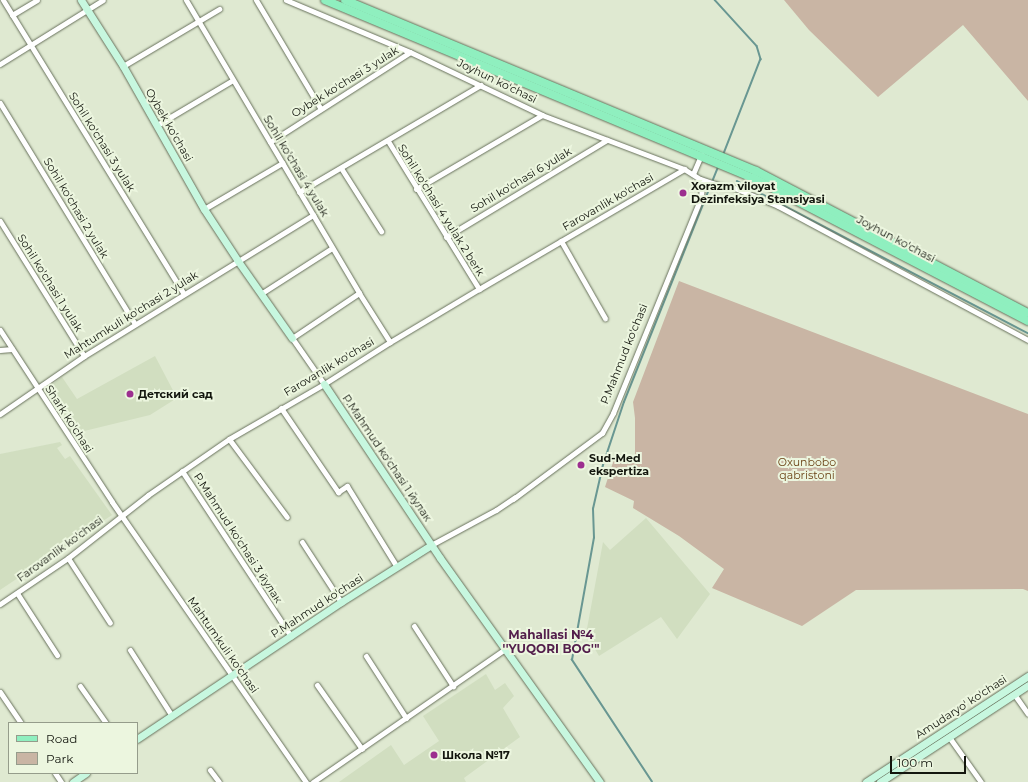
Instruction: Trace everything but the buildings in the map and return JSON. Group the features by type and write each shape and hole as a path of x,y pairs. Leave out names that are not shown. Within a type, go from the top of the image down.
{"main road":[{"name":"Joyhun ko'chasi","path":"325,0 703,158 755,175 1028,321"},
{"name":"Joyhun ko'chasi","path":"345,0 706,150 1028,313"}],"street":[{"name":"Sohil ko'chasi 3 yulak","path":"3,0 184,294"},
{"path":"12,15 37,0"},
{"name":"Oybek ko'chasi","path":"81,0 123,66 204,209 324,384"},
{"path":"0,64 103,0"},
{"name":"Sohil ko'chasi 4 yulak","path":"186,0 332,248 390,342"},
{"path":"256,0 320,108"},
{"name":"Joyhun ko'chasi","path":"286,0 410,52 542,115 684,170 700,179 724,187 732,188 778,206 1028,340"},
{"path":"123,66 219,9"},
{"name":"Oybek ko'chasi 3 yulak","path":"270,142 320,108 410,52"},
{"path":"157,125 233,80"},
{"path":"299,192 481,85"},
{"name":"Sohil ko'chasi 2 yulak","path":"0,103 134,324"},
{"path":"416,189 542,115"},
{"name":"Sohil ko'chasi 6 yulak","path":"446,237 607,140"},
{"name":"Sohil ko'chasi 4 yulak 2 berk","path":"388,141 416,189 479,289"},
{"path":"693,174 706,150"},
{"path":"204,209 282,163"},
{"path":"341,168 381,231"},
{"name":"Farovanlik ko'chasi","path":"0,604 68,558 182,471 229,439 324,384 390,342 479,289 684,170"},
{"name":"P.Mahmud ko'chasi","path":"513,499 602,433 613,413 701,197 702,185 700,179"},
{"path":"238,260 313,215"},
{"name":"Sohil ko'chasi 1 yulak","path":"0,221 84,356"},
{"path":"561,241 605,318"},
{"path":"262,293 332,248"},
{"name":"Mahtumkuli ko'chasi 2 yulak","path":"0,414 36,387 238,260"},
{"path":"292,338 359,293"},
{"name":"Shark ko'chasi","path":"0,330 36,387 123,517"},
{"path":"0,350 12,349"},
{"name":"P.Mahmud ko'chasi 1 йулак","path":"324,384 432,545 600,782"},
{"path":"281,408 338,492 347,486 397,567"},
{"name":"P.Mahmud ko'chasi","path":"138,738 341,602 432,545 513,499 606,433"},
{"path":"229,439 287,517"},
{"name":"P.Mahmud ko'chasi 3 йулак","path":"182,471 291,636"},
{"name":"Mahtumkuli ko'chasi","path":"123,517 231,676 306,782"},
{"path":"302,542 341,602"},
{"path":"68,558 110,624"},
{"path":"17,593 57,655"},
{"path":"414,626 453,686"},
{"path":"130,650 172,716"},
{"path":"313,782 505,650"},
{"path":"366,656 406,718"},
{"name":"Amudaryo' ko'chasi","path":"866,782 947,734 1028,676"},
{"path":"317,685 362,748"},
{"path":"884,781 947,734 1028,685"},
{"path":"80,686 105,722"},
{"path":"0,692 20,722"},
{"path":"1014,694 1028,714"},
{"path":"947,734 981,782"},
{"path":"210,770 219,782"},
{"path":"73,782 85,774"}],"shaded area":[{"name":"Детский сад","path":"155,356 177,398 150,415 72,434 45,390 62,377 77,399"},
{"path":"60,442 62,445 57,448 65,459 70,456 112,515 0,590 0,454"},
{"path":"646,518 710,594 677,639 661,617 599,656 586,634 603,542 610,550"},
{"path":"486,674 495,690 505,683 514,696 503,708 520,737 464,778 466,782 339,782 391,745 404,765 439,741 423,716"}],"green space":[{"path":"784,0 1028,0 1028,101 963,25 878,97 809,30"},
{"name":"Oxunbobo qabristoni","path":"679,281 1028,414 1028,591 1023,589 856,590 802,626 712,588 724,569 679,536 633,508 634,501 605,487 616,453 635,458 635,418 633,402"}],"waterway":[{"path":"715,0 757,46 761,59 724,154"},
{"path":"712,182 718,167"},
{"path":"737,181 1028,333"},
{"path":"652,782 572,660 594,538 593,509 603,465 624,402 711,185"}],"place":[{"name":"Xorazm viloyat Dezinfeksiya Stansiyasi","path":"683,193"},
{"name":"Детский сад","path":"130,394"},
{"name":"Sud-Med ekspertiza","path":"581,465"},
{"name":"Школа №17","path":"434,755"}],"district":[{"name":"Mahallasi №4 ''YUQORI BOG'\"","path":"551,642"}]}
